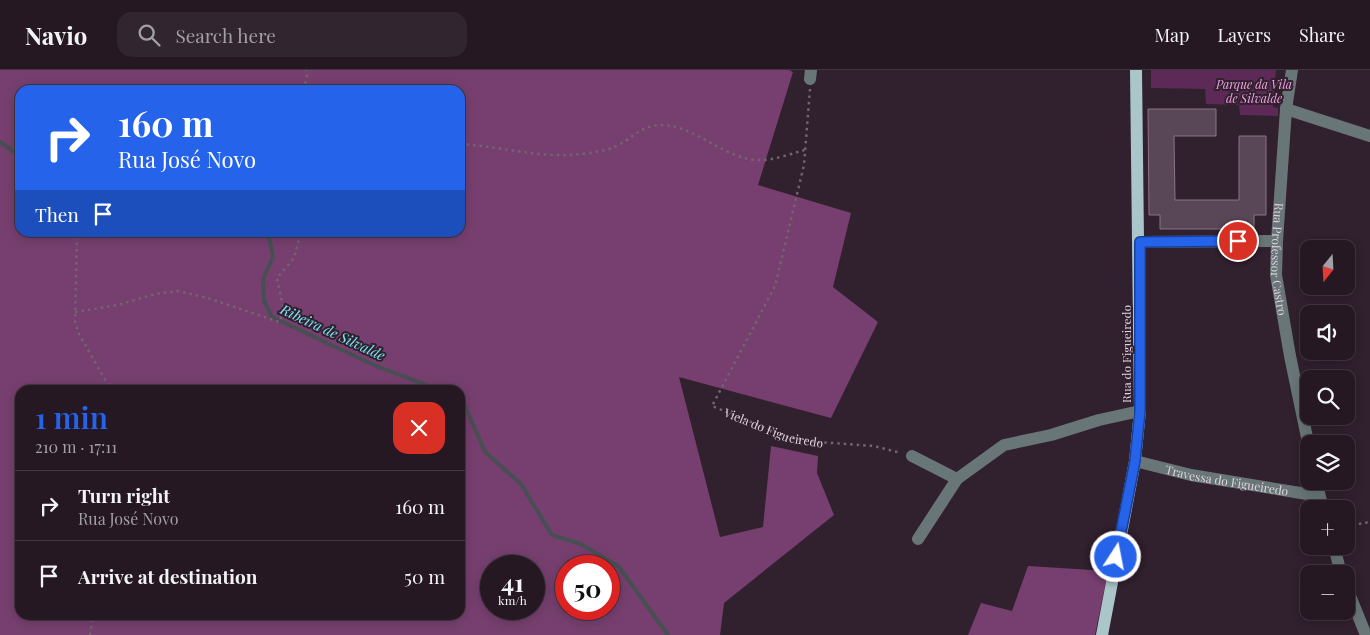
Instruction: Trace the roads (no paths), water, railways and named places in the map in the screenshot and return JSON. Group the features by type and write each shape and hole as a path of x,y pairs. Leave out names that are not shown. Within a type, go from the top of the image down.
{"main road":[{"name":"Rua do Figueiredo","path":"1102,635 1135,461 1140,411 1140,242 1136,70"}],"street":[{"name":"Rua Professor Castro","path":"1292,70 1286,109 1276,275 1307,435"},
{"path":"1286,109 1370,136"},
{"path":"1140,242 1277,241"},
{"path":"918,539 958,479 1004,445 1051,435 1099,420 1140,411"},
{"path":"912,456 958,479"},
{"name":"Travessa do Figueiredo","path":"1135,461 1191,475 1320,496"},
{"path":"1318,490 1321,500"},
{"path":"1355,608 1366,635"}],"waterway":[{"name":"Ribeira de Silvalde","path":"0,142 15,152"},
{"name":"Ribeira de Silvalde","path":"269,237 273,257 263,279 264,301 272,317 376,366 427,385"},
{"name":"Ribeira de Silvalde","path":"465,406 485,452 521,484 552,535 581,544 619,567 668,635"}],"park label":[{"name":"Parque da Vila de Silvalde","path":"1254,91"}]}
